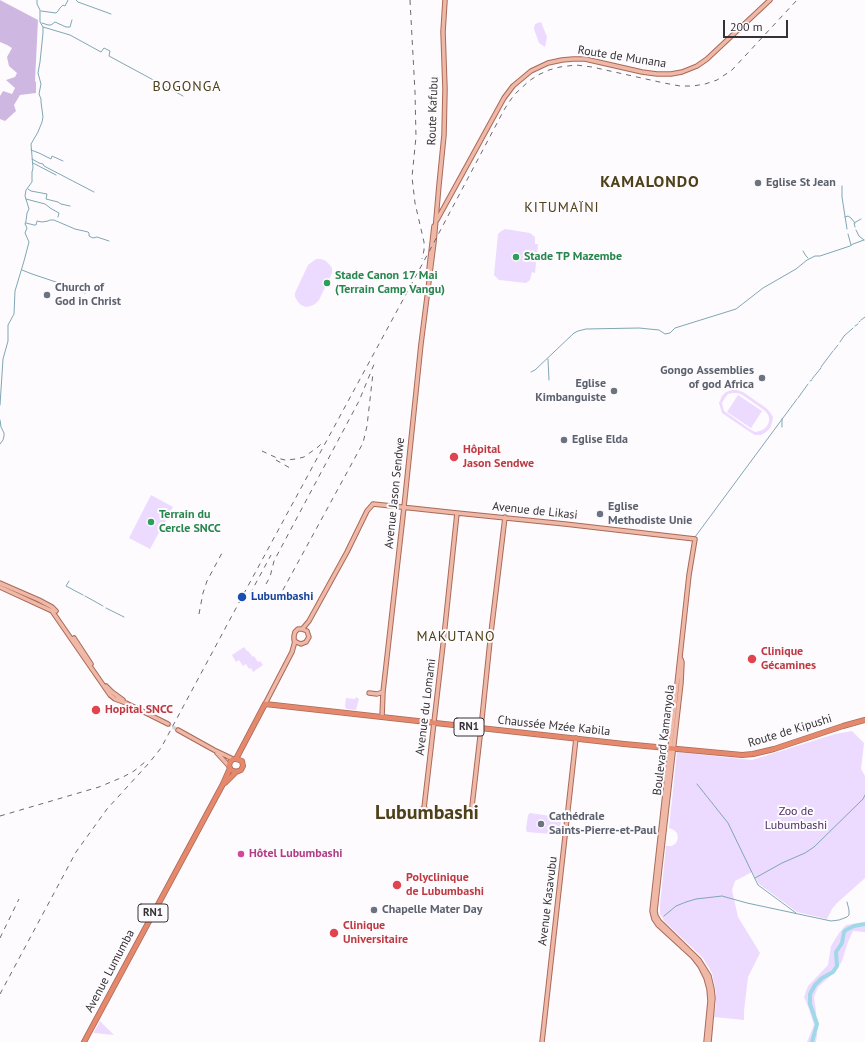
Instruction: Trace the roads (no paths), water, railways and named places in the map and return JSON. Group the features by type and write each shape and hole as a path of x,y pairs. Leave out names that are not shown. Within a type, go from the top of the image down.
{"highway":[{"name":"Chaussée Mzée Kabila","path":"265,704 671,748"},
{"name":"Avenue Lumumba","path":"84,1042 223,784 230,762 234,759 243,746 265,704"},
{"name":"Route de Kipushi","path":"671,748 742,755 753,754 774,749 865,720"},
{"name":"Avenue Lumumba","path":"223,784 243,767 243,746"},
{"path":"234,759 240,760 243,764"},
{"path":"229,767 232,771 236,772"}],"main road":[{"name":"Route Kafubu","path":"436,223 444,129 444,0"},
{"name":"Route de Munana","path":"436,223 504,98 512,86 531,71 548,63 562,60 585,59 642,72 658,74 682,72 698,66 707,59 770,0"},
{"name":"Avenue Jason Sendwe","path":"382,717 383,692 430,272 429,268 433,231 436,223"},
{"name":"Avenue de Likasi","path":"309,621 347,552 361,521 373,504 505,517 694,539"},
{"name":"Avenue du Lomami","path":"424,808 457,513"},
{"path":"471,815 505,517"},
{"name":"Boulevard Kamanyola","path":"694,539 652,911 654,919 658,925 693,957 704,973 708,985 710,1001 707,1042"},
{"path":"0,583 39,600 54,609 106,687 126,703"},
{"path":"0,587 53,611 112,697 168,724"},
{"path":"300,644 295,641 294,633 297,630 302,629 309,621"},
{"path":"292,652 300,644 307,641 309,637 309,621"},
{"path":"302,629 306,630 308,633"},
{"name":"Avenue Lumumba","path":"265,704 292,652 295,641"},
{"path":"369,693 377,694 383,692"},
{"path":"178,730 214,750 234,759"},
{"name":"Avenue Kasavubu","path":"542,1042 576,738"},
{"path":"214,750 229,767"}],"waterway":[{"path":"0,405 3,359 8,341 8,325 14,314 15,291 29,242 25,233 27,228 25,224 29,209 25,196 26,190 32,182 33,168 31,144 38,132 43,117 39,94 41,84 38,73 43,27 40,22 40,10 37,0"},
{"path":"41,11 56,13 63,5 65,6 68,0"},
{"path":"76,0 111,14"},
{"path":"42,23 51,25 55,22 66,27 70,27 72,20"},
{"path":"43,27 70,35 101,52 104,48 110,51 109,56 183,96"},
{"path":"31,150 51,159 52,156 63,161"},
{"path":"32,159 94,192"},
{"path":"33,163 56,175"},
{"path":"842,186 842,197 847,229"},
{"path":"28,189 47,194 46,199 70,206"},
{"path":"26,199 45,204 59,213 58,217"},
{"path":"845,217 848,216 855,223"},
{"path":"855,227 854,223 861,219"},
{"path":"26,223 36,225 37,221 42,222 54,220 75,229 88,232 89,236 93,238 97,237 109,241"},
{"name":"KAMALONDO","path":"856,230 859,236 864,240"},
{"path":"848,234 851,245"},
{"path":"531,372 578,331 586,329 639,328 659,330 665,334 670,333 675,328 736,309 763,288 796,269 807,260 864,240"},
{"path":"803,251 808,258"},
{"path":"22,270 85,293"},
{"path":"861,320 865,317"},
{"path":"840,342 852,329"},
{"path":"834,350 838,345"},
{"path":"821,367 833,351"},
{"path":"548,359 549,380"},
{"path":"812,379 821,368"},
{"path":"798,398 808,384"},
{"path":"695,537 797,399"},
{"path":"782,419 782,427"},
{"path":"0,420 4,433 3,440 0,444"},
{"path":"69,581 66,586 83,595"},
{"path":"85,596 103,606"},
{"path":"106,608 124,617"},
{"path":"697,784 728,823 758,885 796,913"},
{"path":"755,878 814,847 863,799 865,795"},
{"path":"664,916 676,906 686,902 696,899 722,896 747,903 831,921 839,920 849,915 847,902"},
{"name":"Lubumbashi","path":"812,1042 817,1024 810,1004 810,994 815,985 822,978 833,972 837,966 836,952 842,943 844,932 854,926 865,924"}],"tunnel":[{"path":"168,724 178,730"}],"railway":[{"path":"410,0 416,137 412,177 415,203 424,242 422,259"},
{"path":"0,994 76,852 107,809 161,748 504,110 515,94 538,75 560,67 576,65 592,67 680,86 705,84 717,80 732,70 797,0"},
{"path":"266,584 270,577 274,561 359,401 375,362"},
{"path":"278,599 363,443 367,426 373,373"},
{"path":"262,451 285,460 296,459 304,457 322,443"},
{"path":"276,460 290,468"},
{"path":"199,614 207,581 222,553"},
{"path":"250,594 271,555"},
{"path":"0,816 99,787 123,777 134,771 145,762"},
{"path":"0,938 19,899"}],"place":[{"name":"Eglise St Jean","path":"758,183"},
{"name":"Stade TP Mazembe","path":"516,257"},
{"name":"Stade Canon 17 Mai (Terrain Camp Vangu)","path":"327,283"},
{"name":"Church of God in Christ","path":"47,295"},
{"name":"Gongo Assemblies of god Africa","path":"762,378"},
{"name":"Eglise Kimbanguiste","path":"614,391"},
{"name":"Eglise Elda","path":"564,440"},
{"name":"Hôpital Jason Sendwe","path":"454,457"},
{"name":"Eglise Methodiste Unie","path":"600,514"},
{"name":"Terrain du Cercle SNCC","path":"151,522"},
{"name":"Lubumbashi","path":"242,597"},
{"name":"Clinique Gécamines","path":"752,659"},
{"name":"Hopital SNCC","path":"96,710"},
{"name":"Cathédrale Saints-Pierre-et-Paul","path":"541,824"},
{"name":"Hôtel Lubumbashi","path":"241,854"},
{"name":"Polyclinique de Lubumbashi","path":"397,885"},
{"name":"Chapelle Mater Day","path":"374,910"},
{"name":"Clinique Universitaire","path":"334,933"}],"district":[{"name":"BOGONGA","path":"187,87"},
{"name":"KAMALONDO","path":"650,182"},
{"name":"KITUMAÏNI","path":"562,208"},
{"name":"MAKUTANO","path":"456,637"},
{"name":"Lubumbashi","path":"427,813"}],"park label":[{"name":"Zoo de Lubumbashi","path":"796,819"}]}
